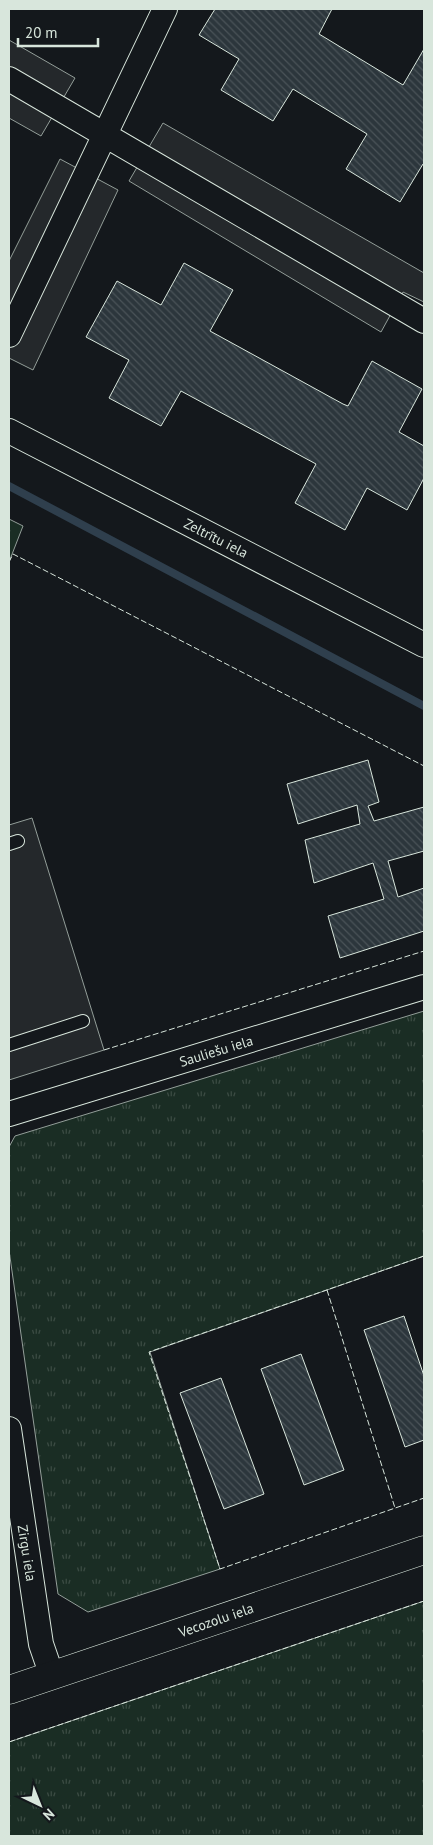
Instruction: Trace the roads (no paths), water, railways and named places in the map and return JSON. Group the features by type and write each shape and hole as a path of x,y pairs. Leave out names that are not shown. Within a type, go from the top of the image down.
{"street":[{"path":"9,335 104,134 166,9"},
{"path":"9,80 424,322"},
{"name":"Zeltrītu iela","path":"9,431 424,645"},
{"name":"Sauliešu iela","path":"9,1114 424,987"},
{"name":"Zirgu iela","path":"9,1429 41,1644 52,1676"},
{"name":"Vecozolu iela","path":"9,1690 424,1550"}],"lane":[{"path":"9,1045 83,1021"}],"waterway":[{"path":"9,486 424,706"}]}
